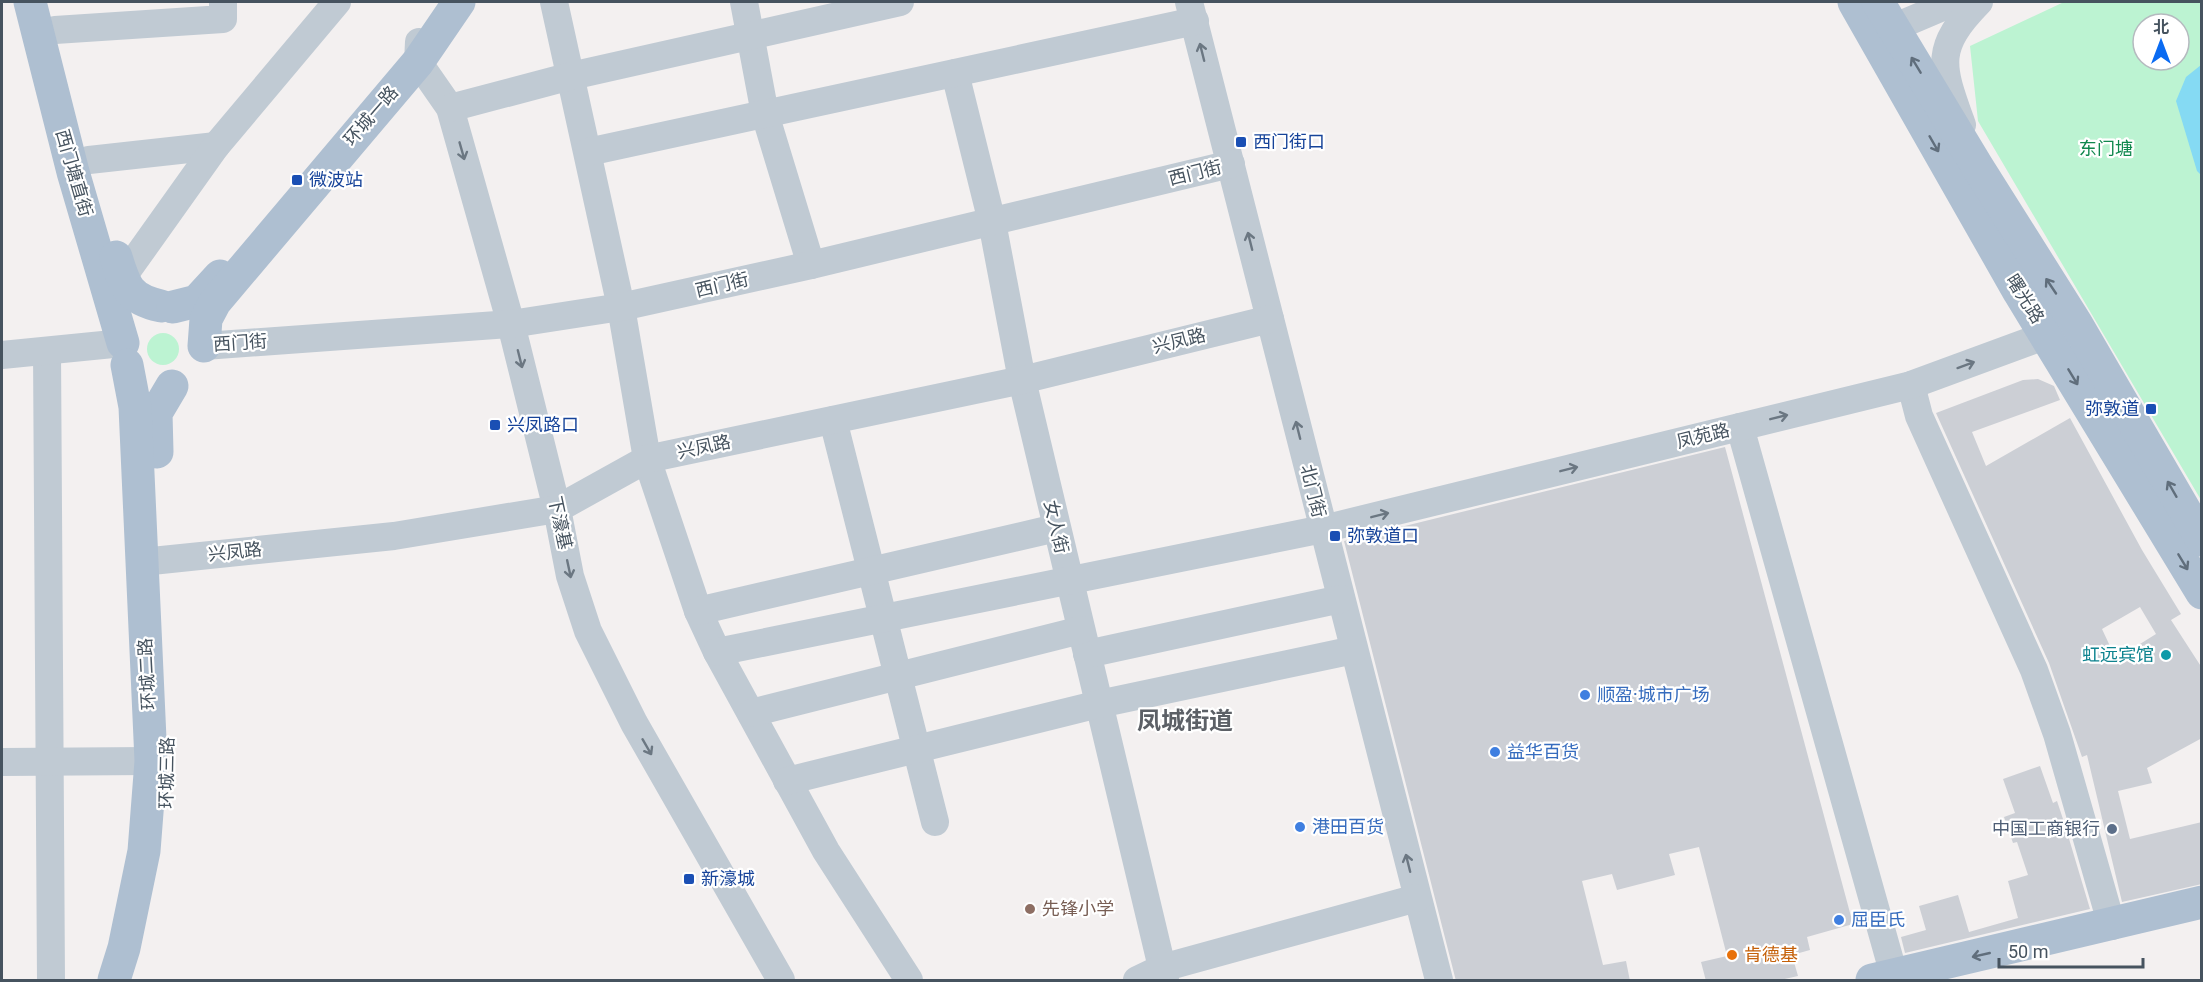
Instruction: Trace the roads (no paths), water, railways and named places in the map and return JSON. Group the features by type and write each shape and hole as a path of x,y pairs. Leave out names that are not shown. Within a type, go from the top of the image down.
{"main road":[{"name":"西门塘直街","path":"30,2 73,172 125,354"},
{"name":"环城一路","path":"167,307 189,305 206,294 297,180 419,50 441,2"},
{"name":"环城一路","path":"204,346 206,319 215,302 459,2"},
{"name":"曙光路","path":"1880,15 1977,166 2202,593"},
{"name":"曙光路","path":"1880,15 2019,292 2062,329 2202,540"},
{"name":"西门塘直街","path":"52,16 122,278 140,301 167,307"},
{"path":"167,307 194,321 201,332 204,346 202,359 185,381 172,386 157,387 145,383 125,354 131,321 140,314 167,307"},
{"name":"环城二路","path":"114,981 124,948 144,851 151,761 151,561 135,407 125,354"},
{"name":"环城三路","path":"133,981 144,942 168,803 151,561 156,413 172,386"},
{"path":"1883,978 2112,926 2202,902"},
{"path":"1963,981 2202,923"}],"street":[{"path":"52,16 223,19 223,2"},
{"path":"122,278 216,146 337,2"},
{"path":"555,2 621,308 647,459 699,610 717,652 826,851 909,981"},
{"path":"744,2 765,114 811,265"},
{"path":"450,108 571,76 900,2"},
{"path":"1880,15 1954,2"},
{"path":"1977,166 1949,88 1944,61 1954,31 1979,2"},
{"path":"588,152 955,73 1192,11"},
{"name":"北门街","path":"1192,11 1439,981"},
{"name":"下濠基","path":"419,50 450,108 511,324 557,509 570,576 588,631 634,723 781,981"},
{"name":"女人街","path":"955,73 992,222 1022,380 1099,704 1155,976"},
{"path":"89,160 216,146"},
{"name":"西门街","path":"204,346 511,324 621,308 811,265 1230,164"},
{"name":"兴凤路","path":"151,561 394,536 557,509 647,459 1022,380 1270,319"},
{"name":"凤苑路","path":"717,652 1323,529 1911,385 2062,329"},
{"path":"2,355 46,351 125,354"},
{"path":"46,351 51,981"},
{"path":"1911,385 1919,416 2034,670 2057,734 2112,926"},
{"path":"833,420 935,822"},
{"path":"1740,427 1883,978"},
{"path":"699,610 1056,528"},
{"path":"751,713 898,676 1341,599"},
{"path":"787,781 1099,704 1354,650"},
{"path":"2,762 151,761"},
{"path":"1155,976 1417,898"}],"water":[{"name":"东门塘","path":"2201,65 2201,175 2197,171 2176,101 2186,77"}],"place":[{"name":"西门街口","path":"1241,142"},
{"name":"微波站","path":"297,180"},
{"name":"弥敦道","path":"2151,409"},
{"name":"兴凤路口","path":"495,425"},
{"name":"弥敦道口","path":"1335,536"},
{"name":"虹远宾馆","path":"2166,655"},
{"name":"顺盈·城市广场","path":"1585,695"},
{"name":"益华百货","path":"1495,752"},
{"name":"港田百货","path":"1300,827"},
{"name":"中国工商银行","path":"2112,829"},
{"name":"新濠城","path":"689,879"},
{"name":"先锋小学","path":"1030,909"},
{"name":"屈臣氏","path":"1839,920"},
{"name":"肯德基","path":"1732,955"}],"district":[{"name":"凤城街道","path":"1185,721"}]}
